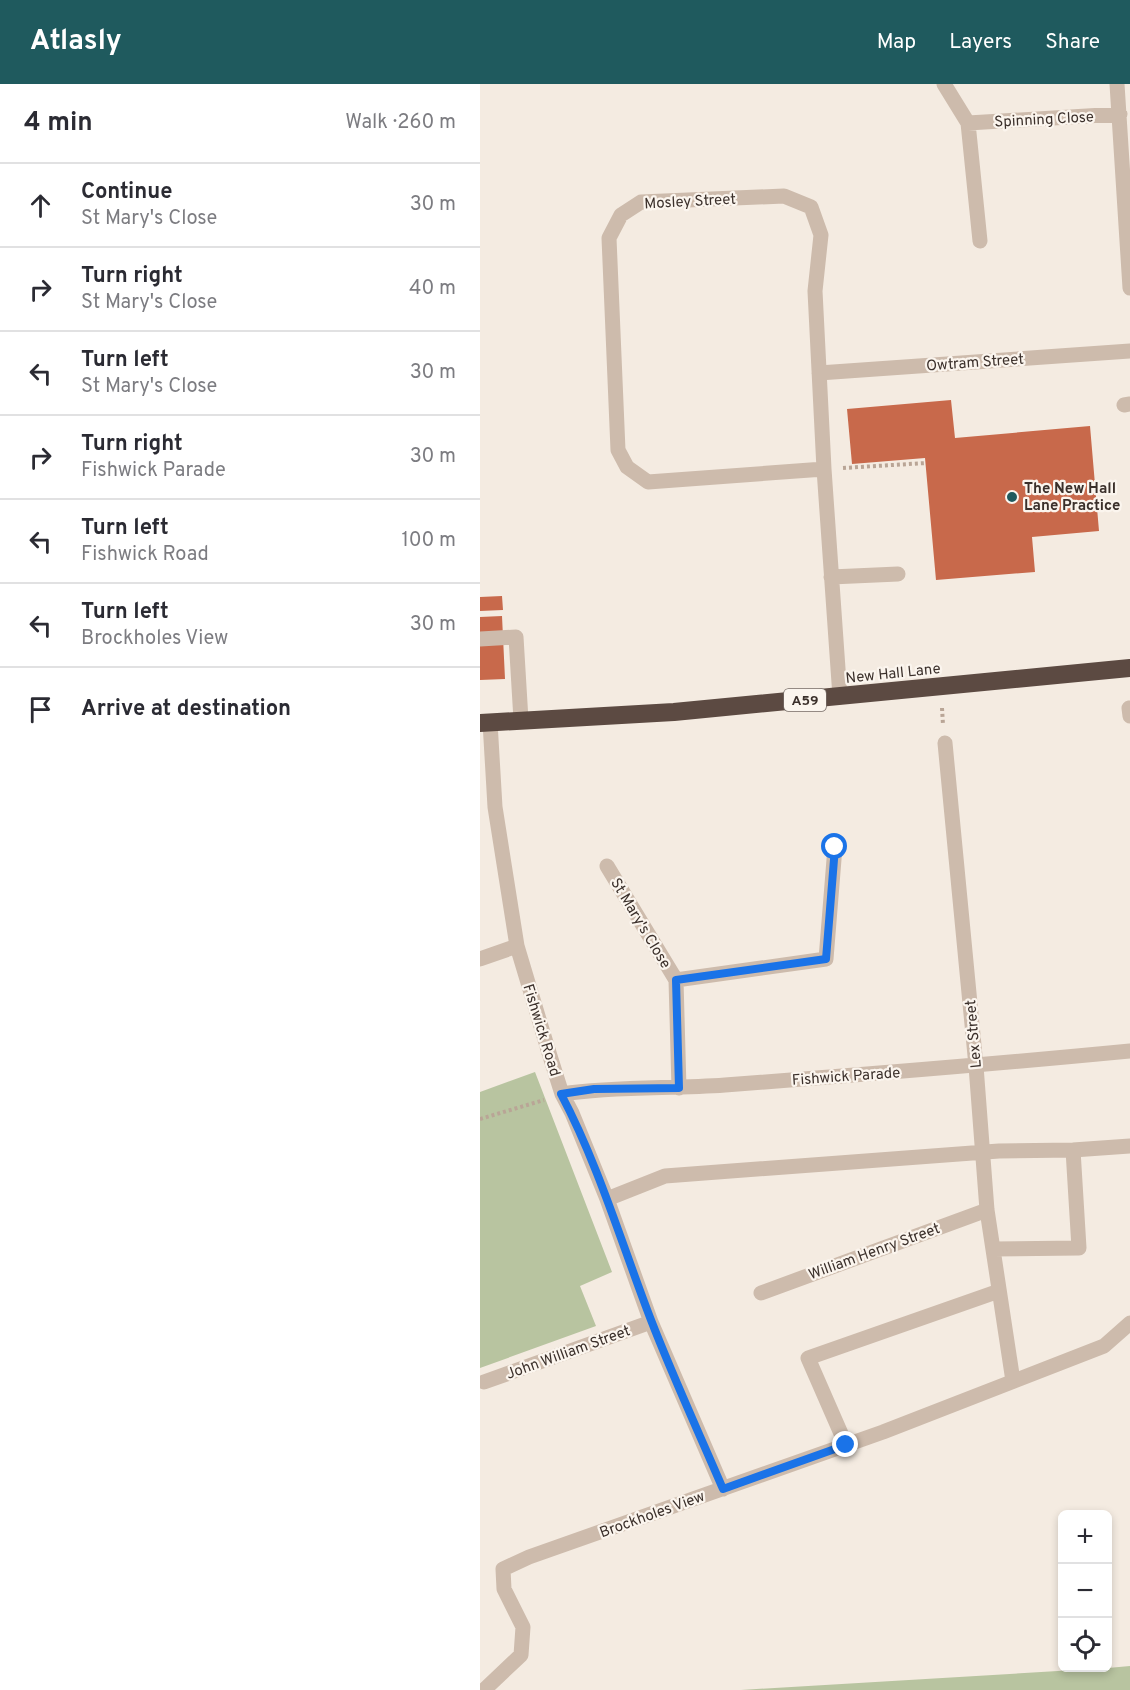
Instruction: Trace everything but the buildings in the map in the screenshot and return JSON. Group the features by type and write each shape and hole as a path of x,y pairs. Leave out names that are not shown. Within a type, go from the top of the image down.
{"highway":[{"name":"New Hall Lane","path":"485,722 674,712 1130,668"}],"street":[{"path":"944,84 968,123 980,240"},
{"path":"1117,84 1130,288"},
{"name":"Spinning Close","path":"968,123 1120,114"},
{"name":"Mosley Street","path":"824,469 648,482 627,467 618,450 609,237 621,215 641,202 784,196 811,207 821,235 815,291 824,469 840,697"},
{"name":"Owtram Street","path":"819,373 1130,351"},
{"path":"831,577 898,574"},
{"path":"480,639 516,637 521,720"},
{"path":"1129,708 1130,716"},
{"name":"Fishwick Road","path":"485,722 495,807 517,946 561,1094 572,1113 607,1199 651,1322 723,1489"},
{"name":"Lex Street","path":"945,743 976,1066 987,1210 1013,1381"},
{"name":"St Mary's Close","path":"676,980 826,959 835,847"},
{"name":"St Mary's Close","path":"607,866 676,980 679,1088"},
{"path":"480,959 517,946"},
{"name":"Fishwick Parade","path":"561,1094 594,1089 679,1088 976,1066 1130,1051"},
{"path":"607,1199 664,1176 982,1152 1130,1146"},
{"path":"993,1249 1079,1248 1073,1150"},
{"name":"William Henry Street","path":"761,1293 987,1210"},
{"path":"846,1445 808,1358 999,1291"},
{"name":"John William Street","path":"484,1382 651,1322"},
{"name":"Brockholes View","path":"484,1690 521,1655 523,1627 504,1589 502,1569 529,1557 846,1445 1104,1346 1130,1323"}],"path":[{"path":"824,469 926,463"},
{"path":"939,686 945,743"},
{"path":"480,1119 561,1094"}],"green space":[{"path":"535,1072 612,1272 580,1286 596,1326 480,1368 480,1092"},
{"path":"1130,1666 1130,1690 741,1690 1058,1671 1112,1672 1112,1668"}],"place":[{"name":"The New Hall Lane Practice","path":"1012,497"}],"route":[{"path":"835,847 826,959 676,980 679,1088 594,1089 561,1094 572,1113 607,1199 651,1322 723,1489 846,1445"}]}
